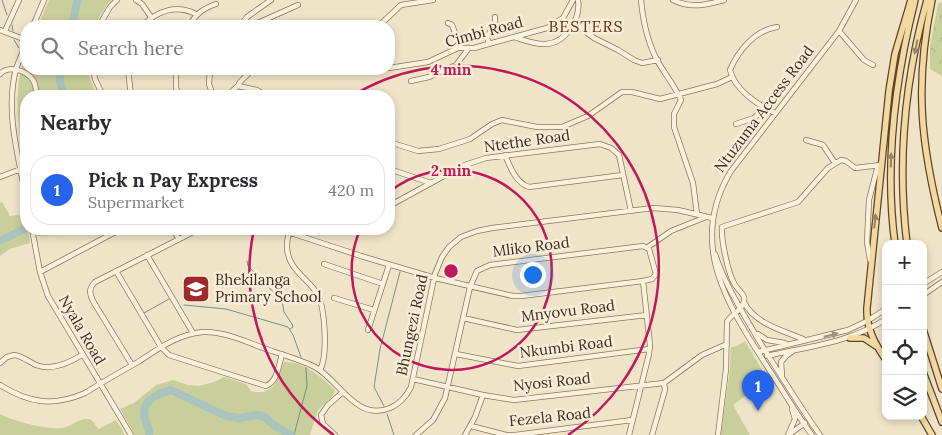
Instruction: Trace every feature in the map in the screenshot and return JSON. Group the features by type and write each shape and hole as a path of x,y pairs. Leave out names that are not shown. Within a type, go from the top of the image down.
{"main road":[{"path":"882,354 867,321 879,165 893,68 911,0"},
{"path":"895,240 891,187 893,120 904,42 915,0"},
{"path":"907,240 902,176 907,102 915,48 927,0"},
{"path":"932,0 922,53 920,97 926,163 942,228"},
{"path":"923,330 942,389"},
{"path":"850,338 864,338 879,349"},
{"path":"924,375 942,422"},
{"path":"923,420 932,435"}],"street":[{"path":"18,0 3,31 20,38"},
{"path":"36,20 44,0"},
{"path":"102,20 110,7 117,0"},
{"path":"136,0 142,4 151,17"},
{"path":"245,20 271,0"},
{"path":"385,20 401,5 433,0"},
{"name":"Cimbi Road","path":"395,68 428,62 461,48 469,48 547,28 557,23 568,12 573,0"},
{"path":"513,37 540,44 550,44 562,37 574,23 579,11 578,0"},
{"path":"641,0 648,36 658,60 681,101 674,114 674,127 693,183 697,214"},
{"path":"672,0 698,6 724,0"},
{"name":"Ntuzuma Access Road","path":"785,394 735,313 718,276 712,249 710,217 726,180 750,145 839,31 856,0"},
{"path":"192,20 196,14 216,4"},
{"path":"264,20 298,5"},
{"path":"148,20 164,11 188,11 196,14"},
{"path":"489,43 488,37 495,22 495,17"},
{"path":"448,23 452,25 461,48"},
{"path":"574,23 594,38 634,60 642,63 658,60"},
{"path":"775,113 750,99 730,72 731,67 754,37 766,29 777,27"},
{"path":"839,31 864,60 873,65"},
{"path":"411,81 429,78 456,65 469,48"},
{"path":"20,58 16,70 12,108 20,162"},
{"path":"0,74 7,69 20,72"},
{"path":"25,75 32,79 35,90"},
{"path":"95,75 101,90"},
{"path":"129,75 130,90"},
{"path":"176,75 177,90"},
{"path":"210,75 212,90"},
{"path":"233,90 246,75"},
{"path":"395,144 418,151 439,149 470,139 502,118 519,124 550,128 562,127 576,122 622,92 632,92 660,99 717,84 732,77"},
{"path":"238,86 257,90"},
{"path":"736,124 754,118 765,108"},
{"path":"806,140 823,146 835,163"},
{"name":"Ntethe Road","path":"395,203 475,161 505,155 603,144 619,155 631,211"},
{"path":"505,155 515,176 522,184 529,187 624,175"},
{"path":"806,340 763,320 749,310 744,302 744,296 734,284 725,252 722,227 798,202 822,174 835,163 844,160 855,168 879,165"},
{"path":"0,177 20,169"},
{"path":"395,172 431,183"},
{"name":"Bhungezi Road","path":"0,385 26,398 46,402 69,399 99,384 175,339 193,333 207,332 227,336 303,362 320,370 342,392 360,406 373,410 386,409 394,406 404,398 413,379 440,262 447,250 455,242 470,233 492,228 660,208 710,217"},
{"path":"304,235 389,265 435,278 470,287 521,296 643,281 655,277 653,257 648,247 671,231 710,217"},
{"name":"Nyala Road","path":"33,235 40,272 51,302 131,435"},
{"path":"40,272 110,235"},
{"path":"132,365 90,293 91,287 95,282 185,235"},
{"path":"290,235 288,250 292,266 314,289 323,311 325,358 320,370"},
{"name":"Ntuzuma Access Road","path":"712,240 723,276 740,308 820,435"},
{"name":"Mliko Road","path":"416,435 439,412 448,387 470,287 477,271 486,266 583,253 648,247"},
{"path":"147,255 193,333"},
{"path":"324,264 383,284"},
{"path":"368,330 389,265"},
{"path":"116,271 161,347 169,355 266,386 273,380 282,354"},
{"path":"927,281 942,272"},
{"path":"629,435 650,349 643,281"},
{"path":"927,291 942,282"},
{"path":"334,298 374,310"},
{"path":"718,435 726,369 728,322 729,318 744,302"},
{"path":"760,354 765,350 843,332 882,312"},
{"name":"Mnyovu Road","path":"463,318 517,330 647,315"},
{"path":"760,354 768,355 850,338 870,330 882,322"},
{"path":"750,325 767,340 783,344 794,343"},
{"path":"652,435 664,390 664,383 703,354 727,344"},
{"path":"784,380 780,369 781,362 798,348"},
{"name":"Nkumbi Road","path":"456,354 518,366 650,349"},
{"path":"0,364 7,357 14,355 39,366 47,367 68,362 82,355"},
{"name":"Nyosi Road","path":"413,379 483,395 518,400 664,383"},
{"path":"335,435 323,424 321,415 328,405 342,392"},
{"path":"785,394 812,435"},
{"path":"785,394 795,416 788,435"},
{"path":"465,435 471,426 483,395"},
{"name":"Fezela Road","path":"471,426 506,435 515,435 632,420"},
{"path":"788,435 810,420"}],"green space":[{"path":"49,0 112,0 108,3 98,20 41,20"},
{"path":"942,2 942,76 930,69 930,46 938,4"},
{"path":"20,75 88,75 95,90 20,90 20,132 18,112"},
{"path":"2,202 10,216 20,215 20,235 29,235 30,243 10,249 0,256 0,203"},
{"path":"745,341 768,380 733,405 750,435 721,435 731,347"},
{"path":"284,362 291,362 305,367 318,375 335,390 333,396 318,410 310,435 135,435 120,409 134,403 156,385 173,380 199,386 224,377 246,384 251,391 264,392 274,385"},
{"path":"0,414 48,428 62,428 81,420 90,419 99,429 116,420 125,435 0,435"}],"waterway":[{"path":"2,0 7,15"},
{"path":"74,20 78,0"},
{"path":"12,25 13,31"},
{"path":"14,40 19,48"},
{"path":"60,75 62,90"},
{"path":"0,241 20,231"},
{"path":"247,261 248,266 282,301 284,312 293,327 290,329"},
{"path":"384,406 374,387 380,349 400,272"},
{"path":"144,313 169,299"},
{"path":"184,305 226,309 288,327 301,357"},
{"path":"294,435 307,386 306,368"},
{"path":"149,435 144,413 145,407 155,396 171,390 226,416 239,418 257,415 265,417 275,426 291,435"},
{"path":"387,414 394,435"}],"place":[{"name":"Bhekilanga Primary School","path":"196,289"},
{"name":"Pick n Pay Express","path":"758,411"}],"district":[{"name":"BESTERS","path":"586,26"}]}
